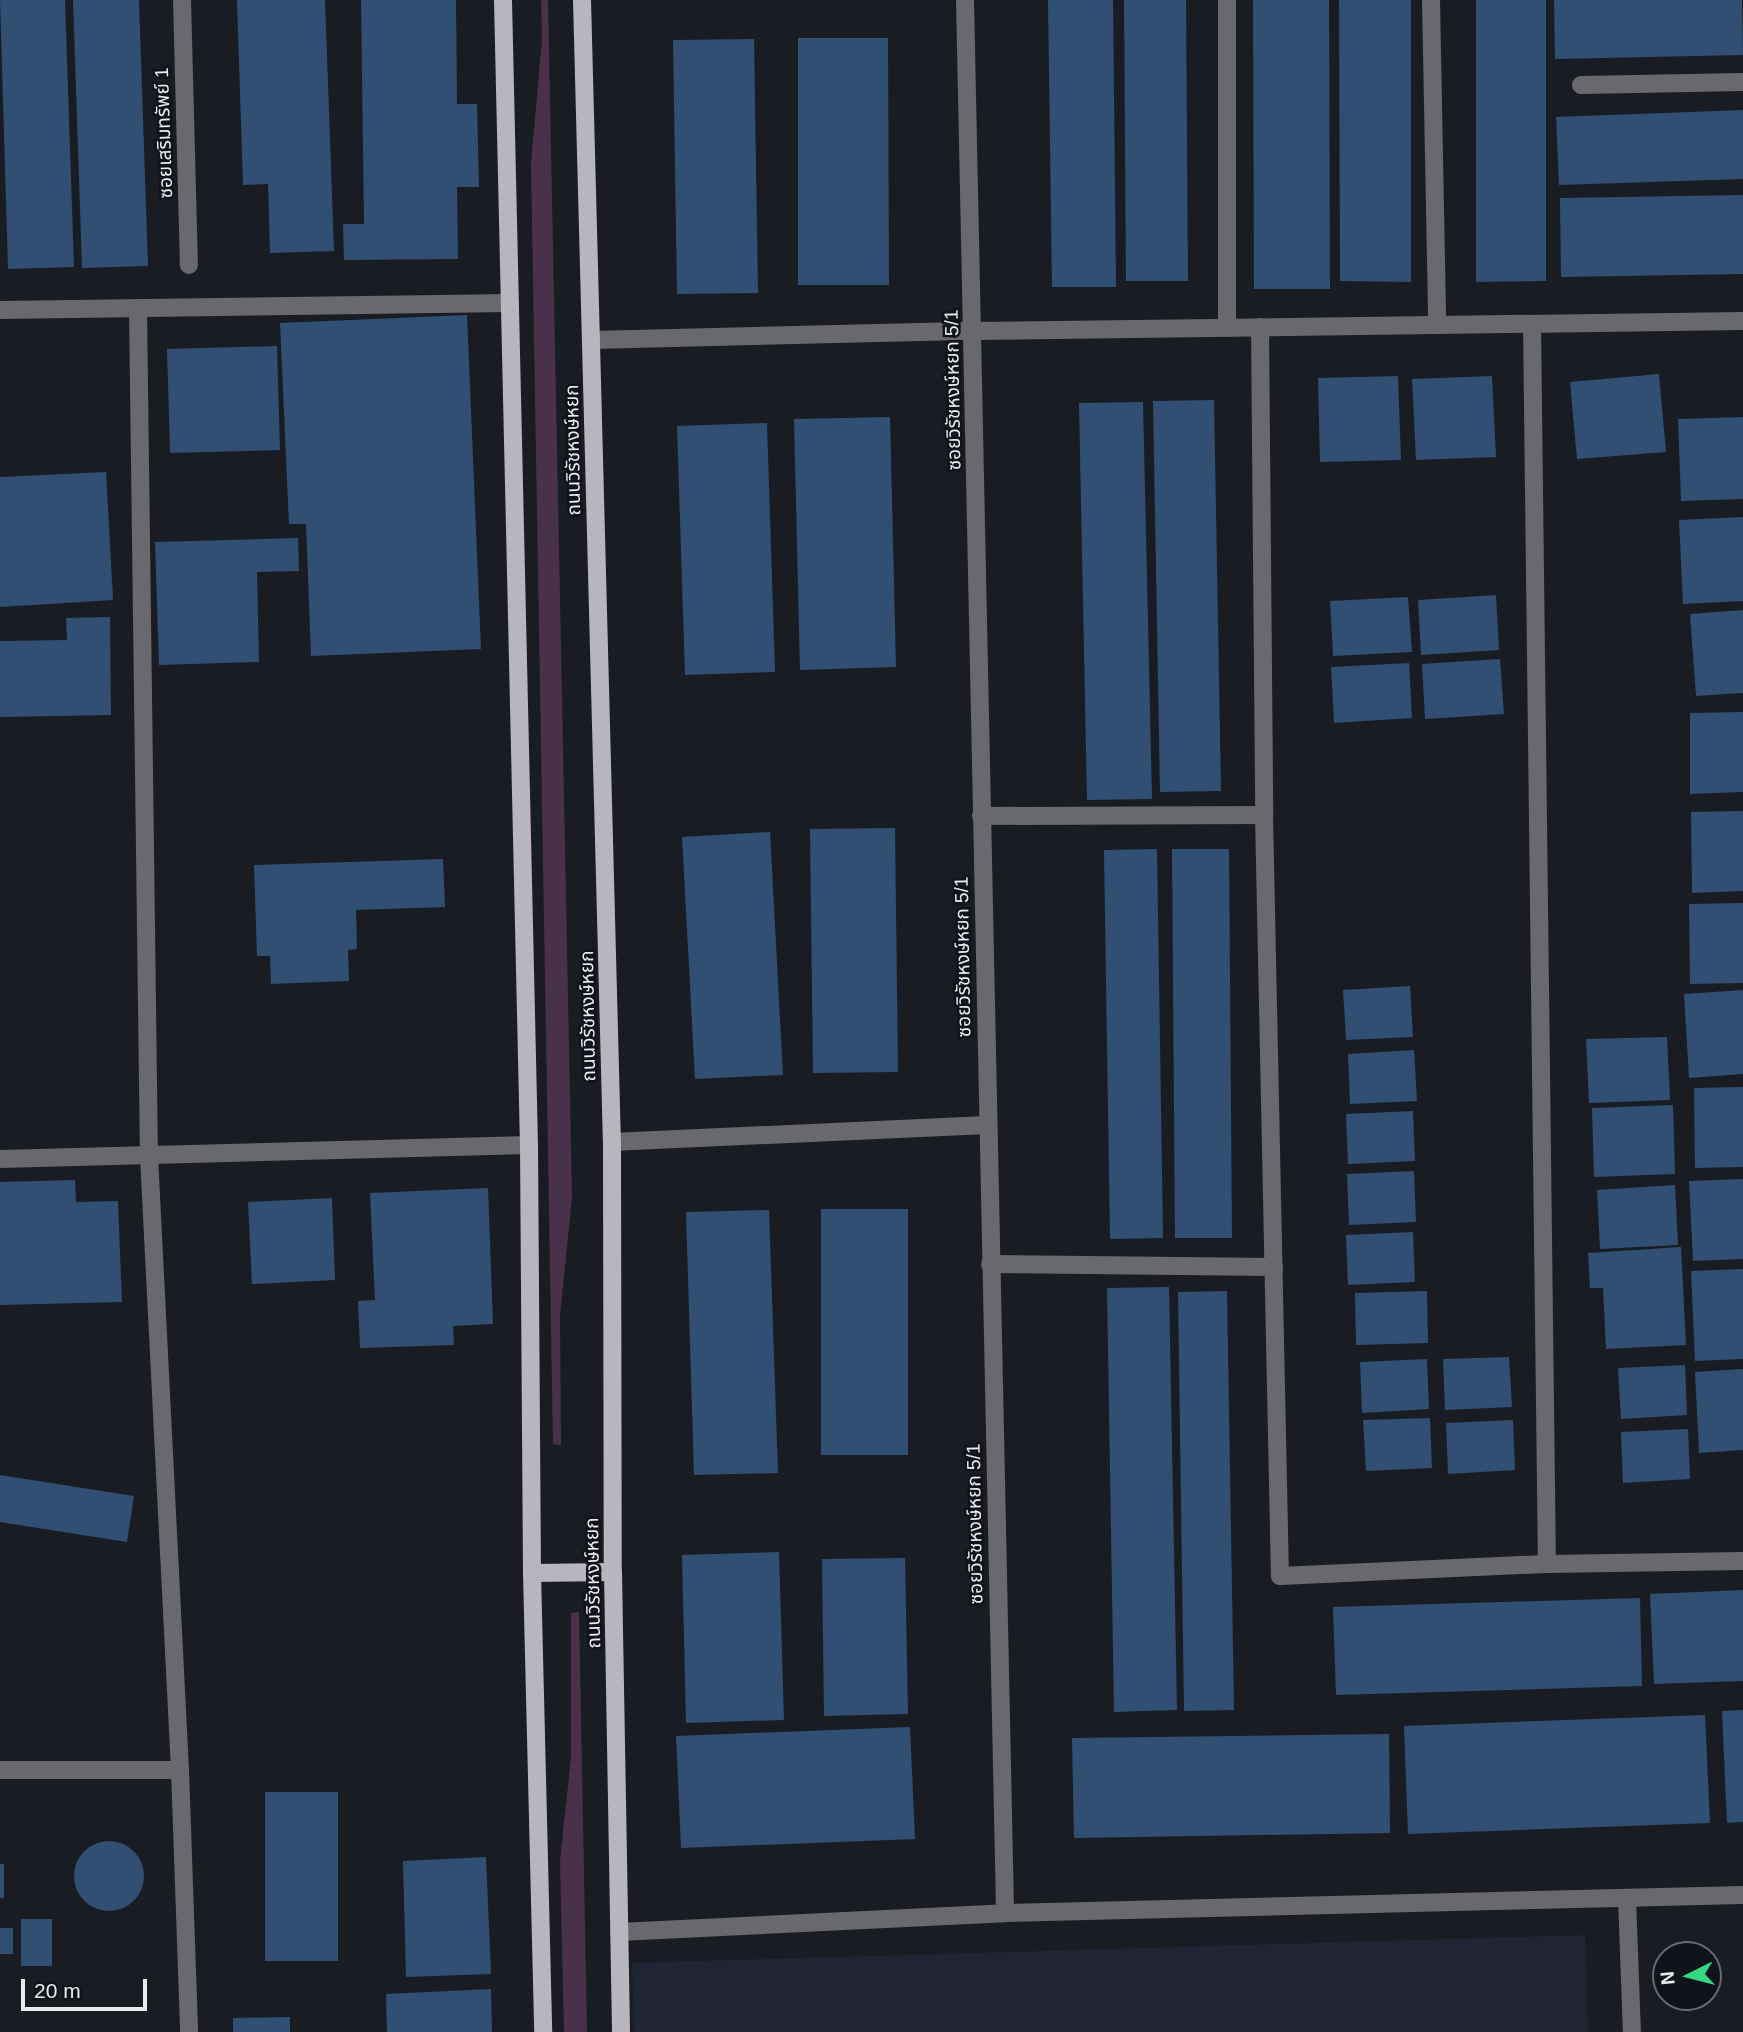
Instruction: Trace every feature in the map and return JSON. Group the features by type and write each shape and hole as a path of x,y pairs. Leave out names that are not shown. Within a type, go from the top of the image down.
{"main road":[{"path":"503,0 529,1145 532,1573 543,2032"},
{"name":"ถนนวิรัชหงษ์หยก","path":"582,0 612,1142 613,1572 621,2032"},
{"path":"532,1573 613,1572"}],"street":[{"name":"ซอยเสริมทรัพย์ 1","path":"182,0 189,265"},
{"name":"ซอยวิรัชหงษ์หยก 5/1","path":"965,0 1005,1913"},
{"path":"1227,0 1227,328"},
{"path":"1431,0 1437,325"},
{"path":"1581,85 1743,82"},
{"path":"0,310 510,303"},
{"path":"138,308 149,1156 180,1770 189,2032"},
{"path":"592,340 973,331 1743,321"},
{"path":"1532,324 1546,1564"},
{"path":"1260,327 1264,816 1280,1576 1546,1564 1743,1561"},
{"path":"981,816 1264,816"},
{"path":"612,1142 987,1125"},
{"path":"0,1159 529,1145"},
{"path":"990,1264 1274,1267"},
{"path":"0,1770 180,1770"},
{"path":"619,1932 1005,1913 1743,1895"},
{"path":"1628,1898 1632,2032"}],"shaded area":[{"path":"541,0 548,0 572,1197 560,1316 561,1445 553,1444 531,163 542,39"},
{"path":"579,1612 587,2032 564,2032 560,1861 571,1757 571,1613"},
{"path":"1585,1935 1588,2032 634,2032 632,1963"}],"building":[{"path":"0,0 65,0 74,267 8,269"},
{"path":"73,0 139,0 148,266 82,268"},
{"path":"237,0 325,0 334,251 270,253 268,184 243,185"},
{"path":"361,0 456,0 457,104 477,104 479,187 457,187 458,259 344,260 343,224 364,224"},
{"path":"1048,0 1113,0 1116,287 1052,287"},
{"path":"1124,0 1186,0 1188,281 1126,281"},
{"path":"1253,0 1329,0 1330,289 1254,289"},
{"path":"1339,0 1411,0 1411,282 1340,281"},
{"path":"1476,0 1546,0 1546,281 1476,282"},
{"path":"1554,0 1742,0 1743,55 1555,59"},
{"path":"798,38 888,38 889,285 798,285"},
{"path":"754,39 758,293 677,294 673,40"},
{"path":"1743,110 1743,179 1559,185 1556,117"},
{"path":"1743,195 1743,274 1561,277 1560,198"},
{"path":"467,315 481,649 311,656 306,524 289,524 280,323"},
{"path":"277,346 280,450 170,453 167,349"},
{"path":"1659,374 1666,452 1577,459 1570,382"},
{"path":"1398,376 1401,460 1320,462 1318,378"},
{"path":"1492,376 1496,457 1416,460 1412,379"},
{"path":"1214,400 1221,791 1160,792 1153,401"},
{"path":"1143,402 1152,799 1087,800 1079,403"},
{"path":"890,417 896,667 800,670 794,419"},
{"path":"1743,417 1743,499 1681,501 1678,419"},
{"path":"767,423 775,672 685,675 677,426"},
{"path":"106,472 113,600 0,607 0,477"},
{"path":"1743,517 1743,601 1683,604 1679,520"},
{"path":"298,538 299,571 257,572 259,662 159,665 155,542"},
{"path":"1496,595 1499,650 1421,655 1418,600"},
{"path":"1408,597 1412,652 1333,656 1330,601"},
{"path":"1743,610 1743,693 1696,696 1690,614"},
{"path":"110,617 111,715 0,717 0,641 67,640 66,618"},
{"path":"1500,659 1504,714 1425,719 1422,664"},
{"path":"1409,663 1412,718 1334,723 1331,667"},
{"path":"1743,712 1743,792 1690,794 1690,713"},
{"path":"1743,811 1743,891 1692,893 1691,812"},
{"path":"895,828 898,1072 813,1073 810,829"},
{"path":"770,832 783,1075 695,1079 682,837"},
{"path":"1157,849 1163,1238 1110,1239 1104,850"},
{"path":"1172,849 1229,849 1232,1238 1175,1238"},
{"path":"443,859 445,907 356,910 357,949 348,950 349,981 271,984 270,956 257,956 254,865"},
{"path":"1743,903 1743,983 1690,984 1689,904"},
{"path":"1410,986 1413,1037 1346,1040 1343,990"},
{"path":"1743,990 1743,1074 1689,1078 1684,994"},
{"path":"1667,1037 1670,1100 1589,1103 1586,1039"},
{"path":"1414,1050 1417,1101 1350,1104 1348,1054"},
{"path":"1743,1087 1743,1167 1695,1168 1694,1088"},
{"path":"1673,1105 1675,1174 1594,1177 1592,1108"},
{"path":"1413,1111 1415,1161 1348,1164 1346,1114"},
{"path":"1414,1171 1416,1222 1349,1225 1347,1174"},
{"path":"1743,1179 1743,1259 1693,1261 1689,1181"},
{"path":"75,1180 76,1202 118,1201 122,1302 0,1305 0,1182"},
{"path":"1675,1185 1678,1245 1600,1249 1597,1190"},
{"path":"488,1188 493,1324 453,1326 454,1345 360,1348 358,1301 375,1300 370,1193"},
{"path":"332,1198 335,1280 252,1284 248,1202"},
{"path":"821,1209 908,1209 908,1455 821,1455"},
{"path":"769,1210 778,1473 694,1475 686,1212"},
{"path":"1413,1232 1415,1282 1348,1285 1346,1235"},
{"path":"1681,1247 1686,1345 1606,1349 1603,1288 1590,1288 1588,1253"},
{"path":"1743,1269 1743,1359 1695,1361 1691,1271"},
{"path":"1169,1287 1177,1710 1114,1712 1107,1288"},
{"path":"1227,1291 1234,1710 1184,1711 1178,1292"},
{"path":"1427,1291 1428,1343 1356,1345 1355,1293"},
{"path":"1509,1357 1512,1407 1445,1410 1443,1359"},
{"path":"1427,1359 1429,1409 1362,1413 1360,1362"},
{"path":"1685,1365 1687,1415 1621,1419 1618,1368"},
{"path":"1743,1369 1743,1450 1699,1453 1695,1372"},
{"path":"1430,1418 1432,1468 1366,1471 1363,1420"},
{"path":"1513,1420 1515,1470 1448,1474 1446,1423"},
{"path":"1688,1429 1690,1479 1623,1483 1621,1432"},
{"path":"0,1475 134,1496 127,1542 0,1522"},
{"path":"779,1552 784,1720 686,1723 682,1555"},
{"path":"905,1558 908,1714 824,1716 822,1559"},
{"path":"1743,1590 1743,1681 1654,1684 1650,1594"},
{"path":"1640,1598 1642,1686 1336,1695 1333,1607"},
{"path":"1743,1710 1743,1822 1727,1823 1722,1711"},
{"path":"1705,1715 1710,1823 1408,1834 1404,1726"},
{"path":"910,1727 915,1839 681,1848 676,1736"},
{"path":"1389,1734 1390,1833 1074,1838 1072,1738"},
{"path":"265,1792 338,1792 338,1961 265,1961"},
{"path":"109,1841 134,1851 144,1876 134,1901 109,1911 84,1901 74,1876 84,1851"},
{"path":"486,1857 491,1974 406,1977 403,1861"},
{"path":"0,1864 4,1864 4,1898 0,1898"},
{"path":"21,1919 52,1919 52,1966 21,1966"},
{"path":"0,1928 13,1928 13,1954 0,1954"},
{"path":"491,1989 492,2032 387,2032 386,1994"},
{"path":"290,2017 290,2032 233,2032 233,2018"}]}
